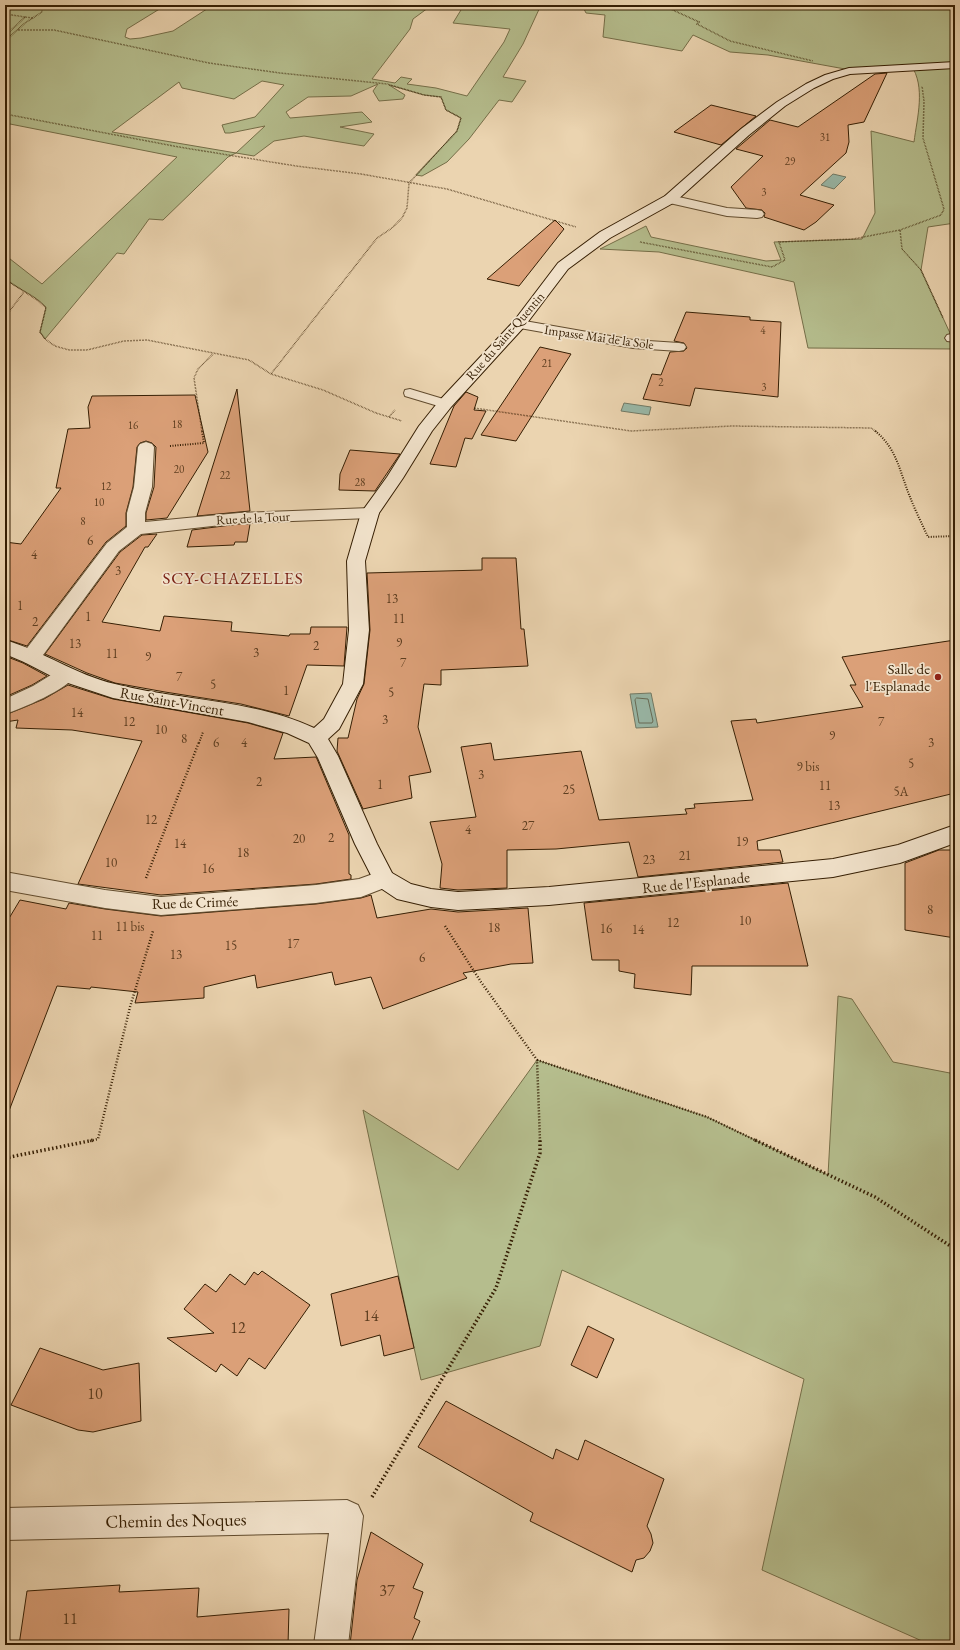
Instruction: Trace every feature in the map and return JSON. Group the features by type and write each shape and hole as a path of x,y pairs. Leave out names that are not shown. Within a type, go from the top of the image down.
{"street":[{"name":"Rue du Saint-Quentin","path":"316,738 332,724 353,684 359,630 356,561 370,513 395,478 426,429 445,404 519,324 564,266 605,235 670,199 745,132 781,104 810,86 849,71 955,65"},
{"path":"670,199 727,212 757,214"},
{"name":"Impasse Mai de la Sole","path":"519,324 633,344 680,347"},
{"path":"136,530 136,513 143,487 146,448"},
{"name":"Rue de la Tour","path":"31,657 113,547 136,530 154,526 239,518 370,513"},
{"name":"Rue Saint-Vincent","path":"5,647 31,657 66,675 113,691 248,715 293,727 316,738"},
{"path":"5,707 40,691 66,675"},
{"path":"316,738 328,756 366,844 384,878"},
{"name":"Rue de l'Esplanade","path":"384,878 405,892 431,898 458,901 549,896 833,868 900,854 955,834"},
{"name":"Rue de Crimée","path":"5,880 105,899 160,906 316,894 361,888 384,878"},
{"path":"331,1645 347,1516"},
{"name":"Chemin des Noques","path":"5,1524 347,1516"}],"lane":[{"path":"410,393 445,404"}],"path":[{"path":"5,41 43,10 33,5"},
{"path":"662,5 699,22 698,24 730,41 811,60 840,74"},
{"path":"5,14 33,18"},
{"path":"5,36 24,17"},
{"path":"18,30 54,30 111,40 154,52 209,63 280,73 387,84 424,95 441,97 446,110 461,118 457,131 409,183 407,208 402,218 392,228 376,238 271,374"},
{"path":"5,114 180,147 296,166 361,174 447,189 605,235 772,267 785,260 779,242 853,238 900,230 941,215 944,209 923,138 924,102 920,68"},
{"path":"900,230 902,249 921,270 953,337"},
{"path":"5,279 39,300 46,308 40,332 45,340 55,346 69,350 88,350 124,341 147,340 249,360 271,374 322,390 389,417 426,429"},
{"path":"5,317 24,292"},
{"path":"146,448 204,443 194,378 198,369 213,353"},
{"path":"445,404 631,431 732,426 872,428 880,434 897,457 909,496 928,537 955,536"},
{"path":"389,417 395,410"},
{"path":"137,903 184,777 207,722 215,709"},
{"path":"347,1516 360,1516 496,1288 540,1152 537,1060 446,930 431,898"},
{"path":"5,1158 98,1139 130,1007 160,906"},
{"path":"537,1060 707,1118 875,1197 955,1249"}],"green space":[{"path":"5,5 166,5 127,29 125,37 130,39 173,31 213,5 432,5 413,19 410,29 372,79 395,83 401,77 412,79 407,84 436,88 467,96 504,42 510,29 453,23 464,5 541,5 523,44 503,77 526,81 512,102 499,100 469,139 447,162 422,176 416,175 457,131 461,118 446,110 441,97 424,95 389,85 405,95 403,99 379,101 373,91 378,84 351,96 308,97 286,112 290,118 362,112 372,122 340,127 374,134 364,146 304,136 274,141 254,156 236,153 228,157 163,220 149,219 124,254 117,253 45,339 40,332 46,307 37,299 5,279 5,255 42,284 177,157 5,123","holes":["262,81 284,85 255,117 222,125 225,133 265,126 236,153 112,132 179,82 182,88 234,99"]},
{"path":"582,5 955,5 955,223 928,227 921,270 955,344 955,349 808,348 794,282 659,252 600,249 646,226 651,237 766,261 781,260 774,242 862,239 875,213 871,131 914,142 919,93 916,74 911,65 845,69 768,55 730,52 693,35 682,51 603,37 605,15 586,13"},
{"path":"838,996 852,999 893,1062 955,1074 955,1645 931,1645 762,1570 804,1379 562,1270 540,1346 421,1380 363,1110 458,1170 537,1060 707,1117 828,1175"}],"water":[{"path":"833,174 846,177 834,189 821,185"},
{"path":"624,403 651,407 649,415 621,411"},
{"path":"651,693 658,727 636,728 630,694"}],"building":[{"path":"887,73 864,122 848,125 849,142 846,153 800,195 834,205 816,222 804,230 764,217 765,213 762,210 746,208 731,187 763,156 736,149 770,120 798,127 875,74"},
{"path":"711,105 756,116 721,145 674,132"},
{"path":"555,220 564,229 519,286 487,279"},
{"path":"686,312 750,317 750,320 781,322 778,397 695,388 690,406 643,399 652,374 661,375 670,352 684,351 687,348 684,343 674,341"},
{"path":"540,347 571,354 516,441 481,435"},
{"path":"237,389 250,511 197,516"},
{"path":"466,392 478,397 474,410 486,411 472,439 465,438 456,467 430,464 454,406"},
{"path":"195,395 208,452 167,518 146,520 146,513 154,487 156,447 152,443 146,441 140,443 137,447 133,487 126,513 126,526 106,542 27,646 5,639 5,542 21,544 61,488 56,488 68,429 90,428 88,407 92,396"},
{"path":"350,450 400,454 375,491 339,490 340,474"},
{"path":"250,524 247,542 235,542 234,545 187,547 192,530"},
{"path":"157,534 148,547 145,547 102,622 160,631 164,616 232,622 231,631 289,636 290,634 310,634 311,627 347,627 344,666 307,665 289,716 241,704 115,683 87,673 45,654 120,552 142,535"},
{"path":"482,558 516,558 521,629 524,629 528,666 441,670 441,685 424,684 418,727 431,772 409,776 412,798 363,809 337,751 338,738 348,738 357,699 364,684 370,630 367,573 482,570"},
{"path":"955,640 955,793 757,841 758,850 780,850 783,862 638,877 629,842 556,849 507,850 507,888 458,890 440,888 442,864 430,822 476,817 461,747 491,743 494,760 581,751 599,820 687,814 685,809 695,808 694,804 753,800 731,721 756,719 757,723 863,707 850,685 856,685 842,657"},
{"path":"5,656 23,663 47,676 32,685 5,697"},
{"path":"68,685 113,699 248,723 283,733 274,759 316,757 317,759 349,835 349,874 351,875 351,879 316,884 161,895 78,884 142,741 72,730 16,728 18,720 5,722 5,715 44,699"},
{"path":"939,850 955,850 955,938 905,930 905,863"},
{"path":"788,883 808,966 692,966 691,995 634,988 635,974 619,971 619,960 592,960 584,903"},
{"path":"371,895 377,918 431,909 458,912 528,908 533,963 511,964 463,973 467,978 383,1009 371,977 335,985 332,972 257,988 255,975 204,987 204,998 135,1003 138,992 91,987 90,989 57,986 7,1116 5,1116 5,925 20,900 66,909 69,903 161,916 316,904 361,898"},
{"path":"262,1271 310,1305 265,1369 249,1358 237,1376 221,1364 216,1372 167,1338 214,1333 184,1309 205,1284 216,1292 230,1274 245,1285 254,1272 258,1275"},
{"path":"398,1276 414,1348 384,1356 380,1335 341,1346 331,1294"},
{"path":"588,1326 614,1339 597,1378 571,1365"},
{"path":"40,1348 103,1370 139,1363 141,1421 93,1432 78,1430 11,1405"},
{"path":"446,1401 553,1459 556,1449 578,1460 585,1440 664,1479 647,1526 653,1543 650,1551 644,1558 636,1560 632,1572 530,1521 533,1513 418,1447"},
{"path":"371,1532 423,1564 413,1588 423,1592 414,1618 420,1621 410,1645 350,1645 357,1580"},
{"path":"120,1585 119,1592 199,1588 197,1617 289,1609 288,1645 19,1645 27,1591"}],"place":[{"name":"Salle de l'Esplanade","path":"938,677"}],"district":[{"name":"SCY-CHAZELLES","path":"233,578"}]}
